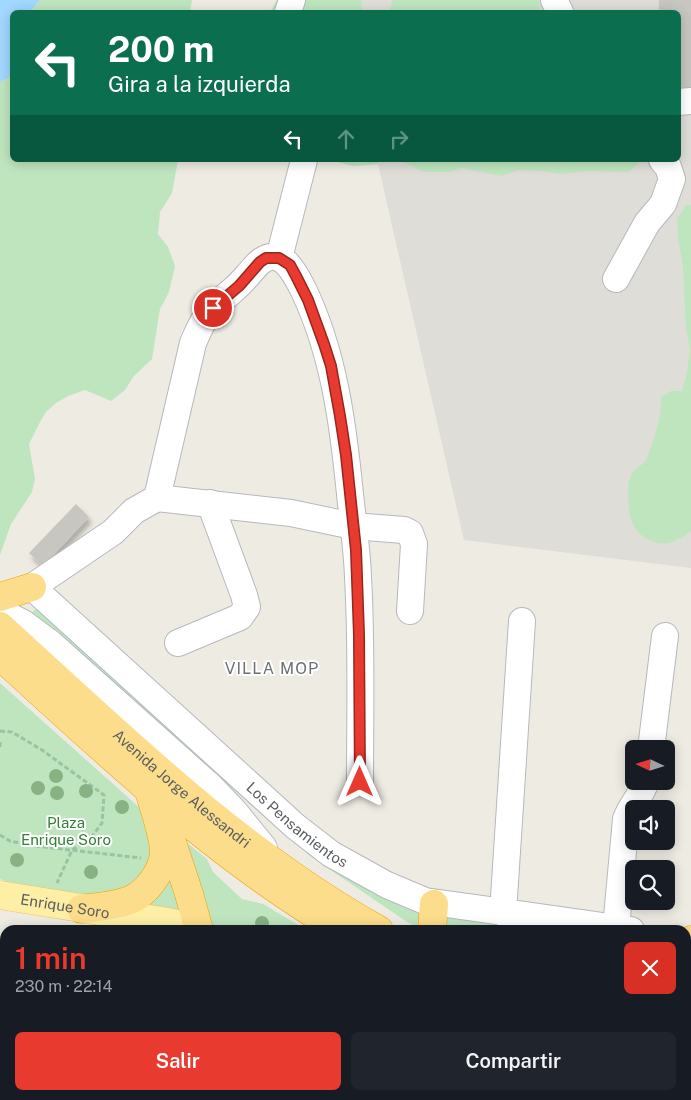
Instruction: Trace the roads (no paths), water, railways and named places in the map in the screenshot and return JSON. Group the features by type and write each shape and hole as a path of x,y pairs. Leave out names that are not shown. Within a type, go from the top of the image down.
{"highway":[{"path":"0,597 32,586"},
{"name":"Avenida Jorge Alessandri","path":"0,626 173,782 279,866 371,925"},
{"name":"Avenida Jorge Alessandri","path":"0,656 148,788 223,851 257,876 332,925"},
{"path":"81,909 129,900 152,883 164,853 163,842 148,788"},
{"path":"148,788 172,840 198,925"}],"main road":[{"name":"Enrique Soro","path":"0,895 178,925"},
{"name":"Enrique Soro","path":"0,914 77,925"}],"street":[{"path":"279,258 303,162"},
{"path":"616,279 647,223 663,204 672,179 668,167 664,162"},
{"path":"157,498 193,343 202,323 213,308 239,286 260,262 266,258 279,258 290,265 308,300 331,366 346,455 358,578 360,782"},
{"path":"32,586 113,532 134,511 157,498 291,513 353,526 404,530 410,533 414,544 410,612"},
{"path":"178,643 240,617 247,607 210,503"},
{"name":"Los Pensamientos","path":"32,586 314,842 331,854 415,898 433,917 503,913 593,925"},
{"path":"0,611 23,623 50,643 211,788 234,811 279,866"},
{"path":"503,913 522,621"},
{"path":"652,740 665,636"},
{"path":"623,925 626,819 629,810 643,790"}],"water":[{"path":"0,0 40,0 32,10 10,10 10,77 0,82"}],"district":[{"name":"VILLA MOP","path":"272,668"}],"park label":[{"name":"Plaza Enrique Soro","path":"66,830"}]}
